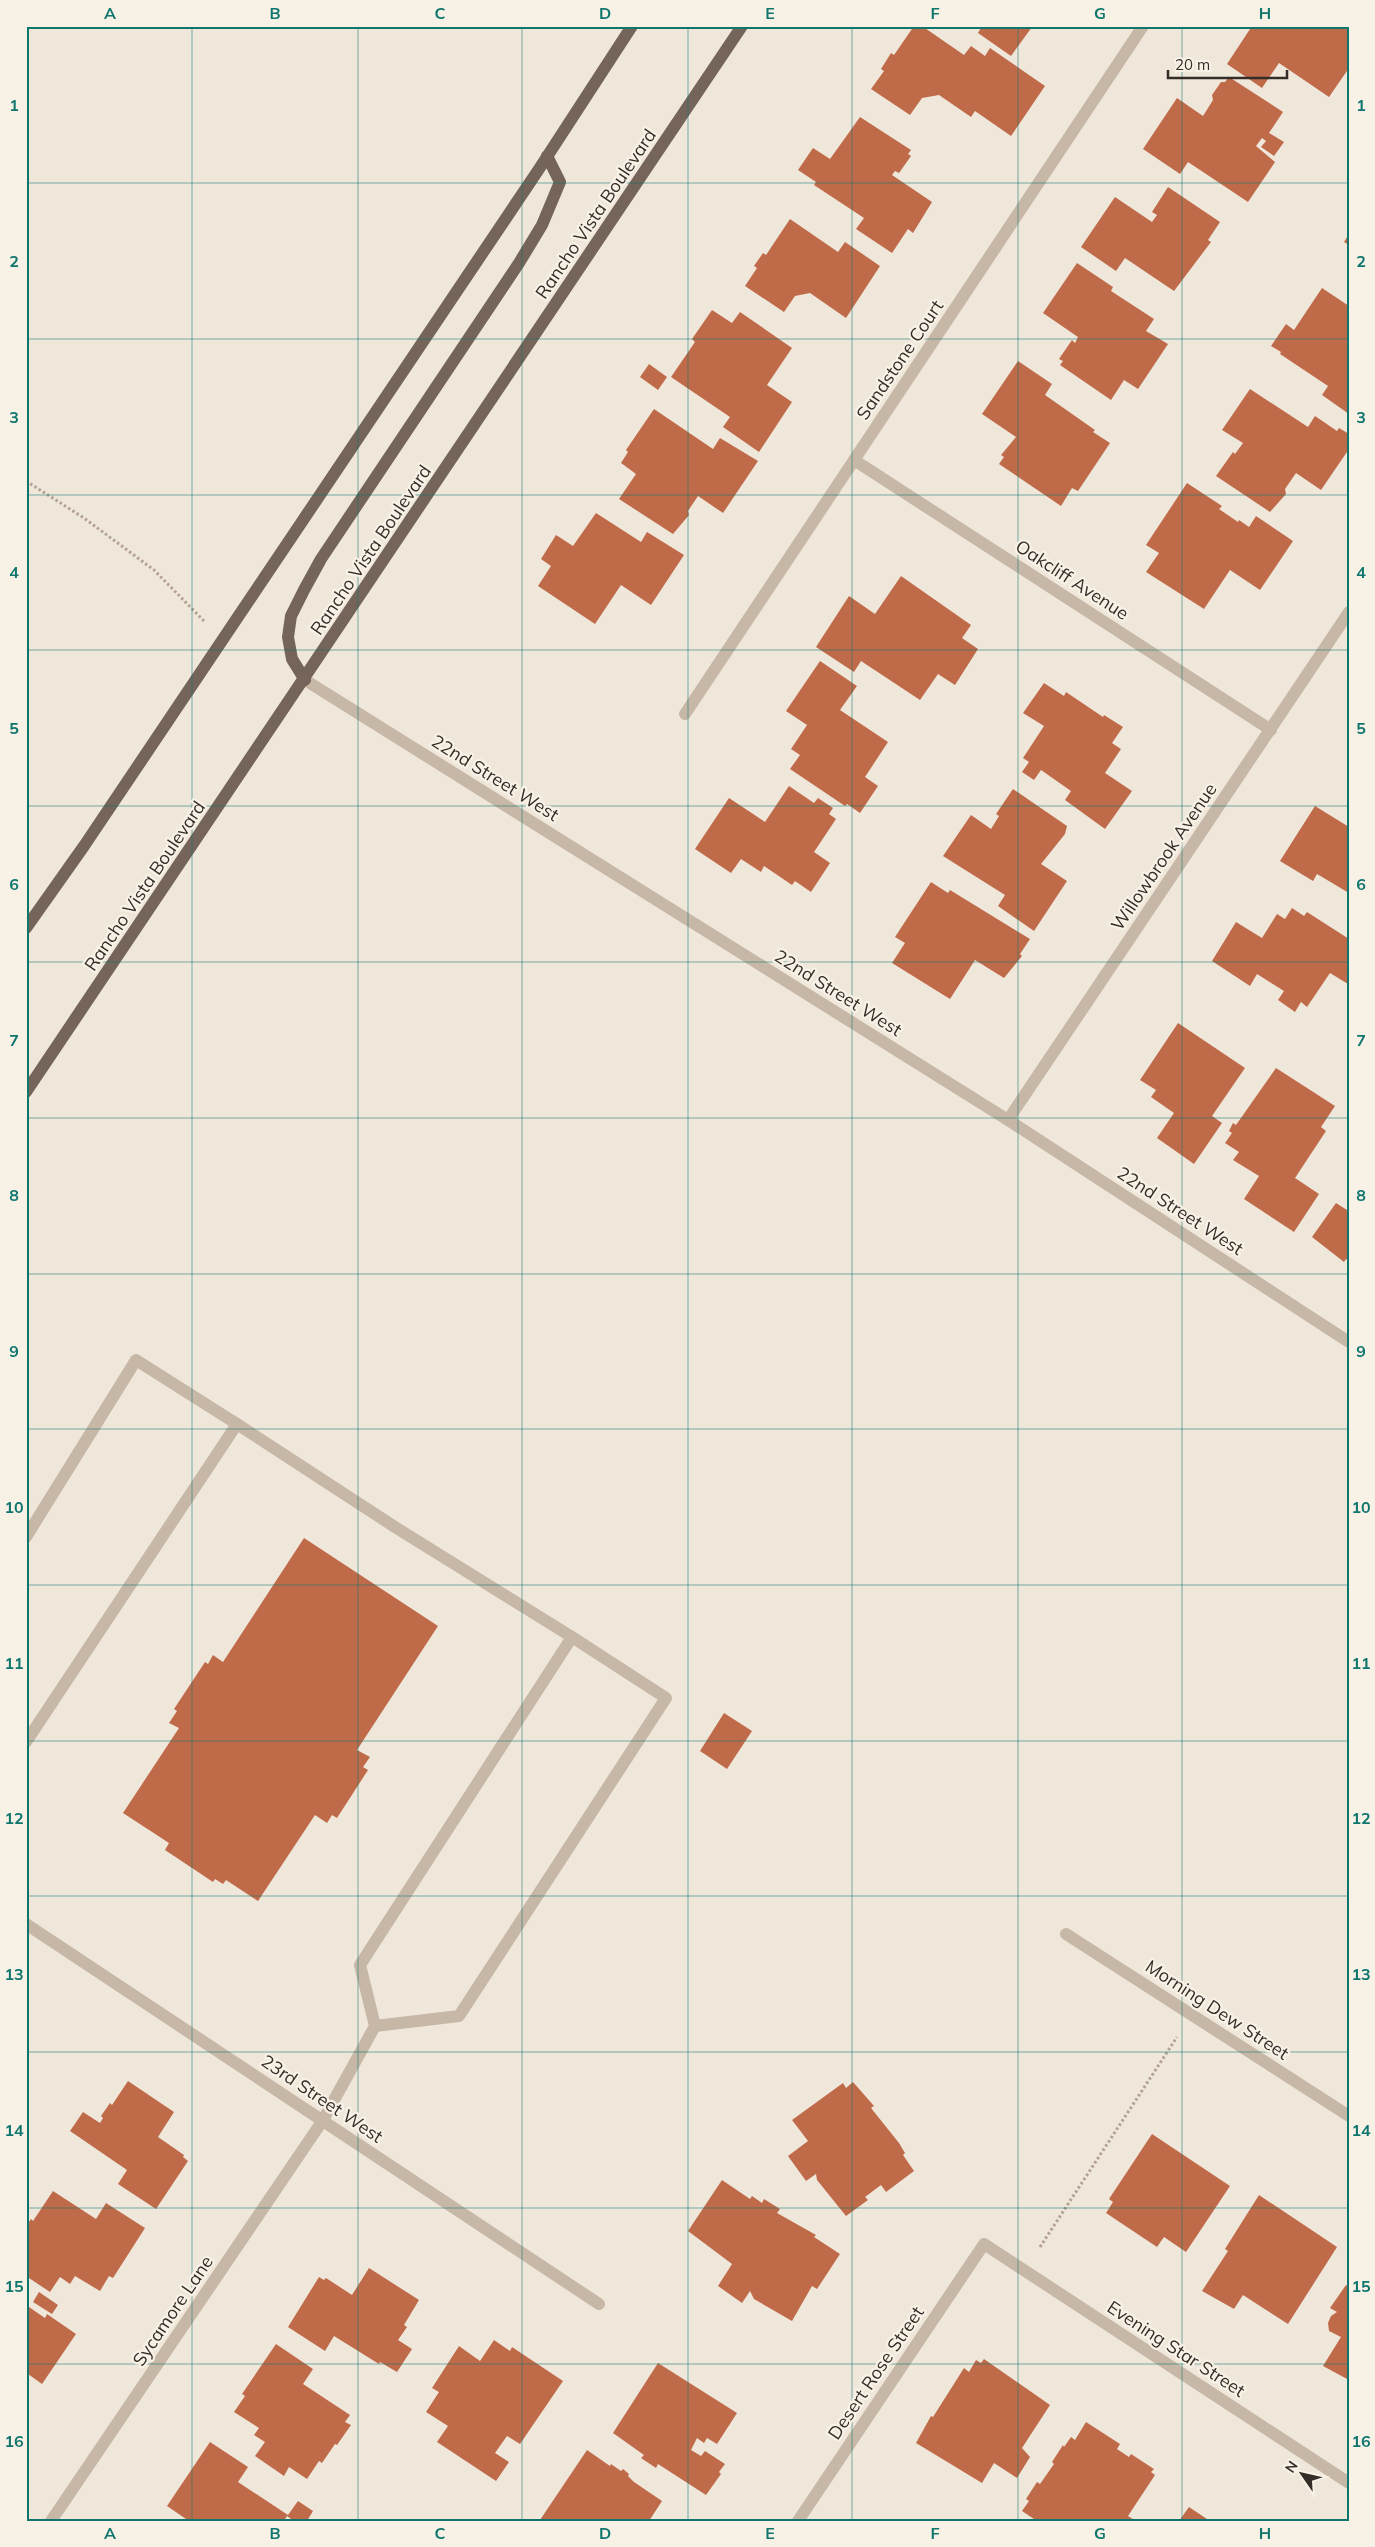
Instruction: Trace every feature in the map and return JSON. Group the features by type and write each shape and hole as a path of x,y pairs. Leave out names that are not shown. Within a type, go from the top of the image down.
{"main road":[{"path":"26,928 223,639 632,26"},
{"name":"Rancho Vista Boulevard","path":"26,1092 305,680 742,26"},
{"path":"305,680 292,659 288,636 291,616 321,559 519,263 542,225 560,182 547,156"}],"street":[{"name":"Sandstone Court","path":"685,714 1143,26"},
{"name":"Oakcliff Avenue","path":"854,460 1271,730"},
{"name":"Willowbrook Avenue","path":"1008,1120 1349,612"},
{"name":"22nd Street West","path":"305,680 1008,1120 1349,1342"},
{"path":"26,1538 136,1360 398,1529 572,1638 666,1698 458,2016 376,2026 360,1965 572,1638"},
{"path":"26,1742 237,1424"},
{"name":"23rd Street West","path":"26,1924 599,2304"},
{"name":"Morning Dew Street","path":"1066,1934 1349,2116"},
{"name":"Sycamore Lane","path":"51,2521 323,2120 376,2026"},
{"name":"Evening Star Street","path":"984,2244 1349,2483"},
{"name":"Desert Rose Street","path":"798,2521 984,2244"}],"path":[{"path":"26,482 84,518 154,570 183,603 223,639"},
{"path":"1024,2270 1191,2013"}],"building":[{"path":"914,26 922,26 964,55 971,46 985,56 990,48 1045,86 1011,136 975,111 971,117 939,95 922,98 910,115 871,89 884,71 881,69 891,53 894,55"},
{"path":"982,26 1032,27 1011,56 978,33"},
{"path":"1252,26 1349,26 1349,68 1329,97 1279,63 1262,88 1227,64"},
{"path":"1229,77 1283,112 1269,133 1284,142 1274,156 1261,147 1266,141 1262,138 1256,146 1275,162 1248,202 1188,162 1180,174 1143,149 1177,98 1203,116 1213,100 1212,95 1221,82 1225,82"},
{"path":"860,117 911,150 908,154 911,156 899,173 895,171 892,175 932,202 913,233 908,229 892,253 856,229 864,218 814,185 816,182 798,170 813,148 830,159"},
{"path":"1168,187 1220,222 1208,240 1211,242 1174,291 1125,258 1116,271 1081,247 1115,197 1152,222 1157,215 1152,212"},
{"path":"790,219 838,252 845,242 880,266 846,318 810,293 795,296 784,312 745,286 757,268 754,266 763,253 766,255"},
{"path":"1349,234 1349,245 1344,242"},
{"path":"1077,263 1113,287 1111,291 1154,319 1146,331 1168,344 1138,389 1124,380 1111,400 1060,365 1063,361 1059,359 1072,340 1075,343 1078,337 1043,313"},
{"path":"1322,288 1349,306 1349,414 1322,395 1328,386 1271,346 1286,324 1294,330"},
{"path":"712,310 732,323 740,312 792,348 767,385 792,402 759,452 723,427 730,417 671,377 695,342 692,339"},
{"path":"1018,361 1052,384 1045,395 1095,430 1093,432 1110,443 1078,491 1072,488 1061,506 999,464 1004,457 1001,455 1016,437 982,414"},
{"path":"649,364 667,377 658,390 640,377"},
{"path":"1250,389 1308,427 1315,416 1337,431 1339,428 1349,434 1349,449 1321,490 1296,473 1285,489 1286,494 1270,512 1216,476 1233,452 1235,454 1243,443 1222,430"},
{"path":"654,409 713,449 720,438 758,461 723,513 698,496 688,511 689,515 673,534 619,499 636,474 621,463 628,452 626,450"},
{"path":"1187,483 1222,506 1219,509 1238,522 1239,520 1249,527 1256,516 1293,541 1260,590 1230,570 1204,609 1146,572 1159,553 1146,545"},
{"path":"596,513 641,542 647,532 684,555 651,605 621,585 595,624 538,586 551,566 541,559 556,535 573,546"},
{"path":"901,576 971,625 962,638 978,649 955,685 938,674 920,700 861,661 854,672 816,647 849,596 875,614"},
{"path":"820,661 857,686 840,710 888,742 865,777 878,786 860,813 847,804 845,806 790,769 800,755 791,749 807,725 786,711"},
{"path":"1044,683 1064,696 1066,692 1103,717 1104,715 1123,727 1112,743 1121,749 1105,773 1132,791 1105,829 1065,800 1071,791 1041,770 1034,780 1022,772 1029,762 1023,758 1044,726 1023,713"},
{"path":"789,786 814,803 818,798 833,808 829,814 836,819 814,852 830,863 811,892 795,881 792,885 764,866 761,872 741,859 731,873 695,849 729,798 765,822"},
{"path":"1013,789 1067,826 1065,834 1041,864 1067,881 1034,931 998,906 1005,895 943,856 971,815 991,829 999,816 996,814"},
{"path":"1315,806 1349,827 1349,893 1317,874 1313,881 1280,861"},
{"path":"931,882 948,893 950,890 1030,939 1020,954 1022,956 1004,978 975,960 950,999 892,963 905,943 895,937"},
{"path":"1292,908 1304,916 1307,912 1349,939 1348,984 1330,973 1307,1007 1301,1002 1295,1012 1278,1000 1284,991 1257,974 1250,986 1212,961 1236,922 1262,938 1277,914 1285,919"},
{"path":"1178,1023 1245,1068 1212,1116 1222,1123 1194,1164 1157,1138 1174,1113 1151,1097 1156,1090 1140,1080"},
{"path":"1276,1068 1335,1106 1321,1127 1326,1131 1295,1178 1319,1194 1294,1232 1244,1199 1259,1176 1233,1160 1239,1152 1225,1143 1232,1133 1229,1131 1233,1123 1236,1125"},
{"path":"1336,1203 1347,1210 1349,1208 1349,1261 1346,1259 1344,1262 1312,1237"},
{"path":"304,1538 438,1626 357,1750 370,1757 363,1767 368,1770 337,1818 332,1815 327,1823 315,1815 258,1901 226,1880 223,1884 215,1879 213,1882 165,1850 169,1843 123,1813 179,1728 169,1723 177,1711 174,1709 205,1662 208,1664 213,1655 223,1662"},
{"path":"724,1713 752,1731 727,1769 700,1751"},
{"path":"128,2081 174,2112 158,2137 184,2155 183,2157 188,2161 156,2209 118,2184 127,2170 70,2131 83,2112 100,2123 103,2118 101,2116 110,2103 112,2105"},
{"path":"853,2082 874,2106 871,2108 899,2143 905,2153 903,2155 914,2171 886,2192 881,2185 865,2197 868,2200 846,2216 817,2180 816,2174 806,2181 788,2156 808,2141 792,2120 843,2083 846,2088"},
{"path":"1152,2134 1230,2186 1186,2252 1164,2237 1157,2247 1106,2213 1113,2202 1109,2199"},
{"path":"722,2180 750,2199 752,2196 762,2203 764,2199 780,2209 777,2213 816,2235 814,2237 840,2254 817,2289 812,2286 792,2321 754,2299 750,2291 742,2303 718,2286 732,2264 688,2231"},
{"path":"53,2191 96,2219 106,2203 145,2228 113,2278 109,2276 100,2291 75,2276 70,2284 60,2277 50,2292 26,2276 26,2226 31,2219 33,2221"},
{"path":"1259,2195 1337,2247 1288,2324 1243,2295 1234,2309 1202,2291 1228,2251 1225,2249"},
{"path":"369,2268 419,2300 404,2325 407,2327 398,2340 412,2349 397,2372 380,2362 379,2364 334,2336 325,2351 288,2327 319,2277 324,2280 326,2278 352,2295"},
{"path":"1346,2285 1349,2287 1349,2380 1323,2366 1341,2337 1329,2331 1328,2323 1331,2316 1337,2312 1330,2308"},
{"path":"39,2292 58,2305 52,2314 33,2302"},
{"path":"26,2305 45,2318 47,2314 76,2334 42,2384 28,2374 26,2377"},
{"path":"494,2340 510,2351 512,2347 563,2381 520,2444 507,2436 495,2453 509,2462 496,2481 437,2442 448,2426 426,2412 439,2392 432,2388 459,2346 480,2361"},
{"path":"276,2344 313,2369 303,2384 350,2415 345,2422 351,2425 322,2463 319,2461 307,2479 289,2467 284,2476 255,2456 265,2442 254,2435 259,2428 234,2412 245,2396 242,2394"},
{"path":"984,2359 1050,2405 1022,2448 1030,2457 1017,2478 994,2463 982,2483 916,2443 931,2416 933,2417 964,2368 969,2372 976,2360 981,2363"},
{"path":"658,2363 737,2413 717,2444 707,2438 704,2443 697,2438 691,2450 701,2456 705,2451 725,2464 719,2472 721,2474 706,2495 658,2464 656,2468 641,2458 644,2455 613,2433"},
{"path":"1086,2422 1120,2444 1117,2449 1129,2457 1131,2454 1154,2469 1151,2472 1155,2475 1128,2516 1136,2521 1037,2521 1022,2511 1029,2501 1026,2499 1037,2482 1040,2484 1054,2464 1052,2462 1063,2445 1064,2447 1071,2437 1075,2440"},
{"path":"210,2442 248,2467 238,2482 288,2515 298,2501 313,2511 307,2521 294,2521 287,2516 284,2521 189,2521 167,2506"},
{"path":"587,2450 610,2466 611,2464 621,2471 623,2469 634,2482 662,2501 649,2521 540,2520"},
{"path":"1189,2507 1210,2521 1179,2521"}]}
